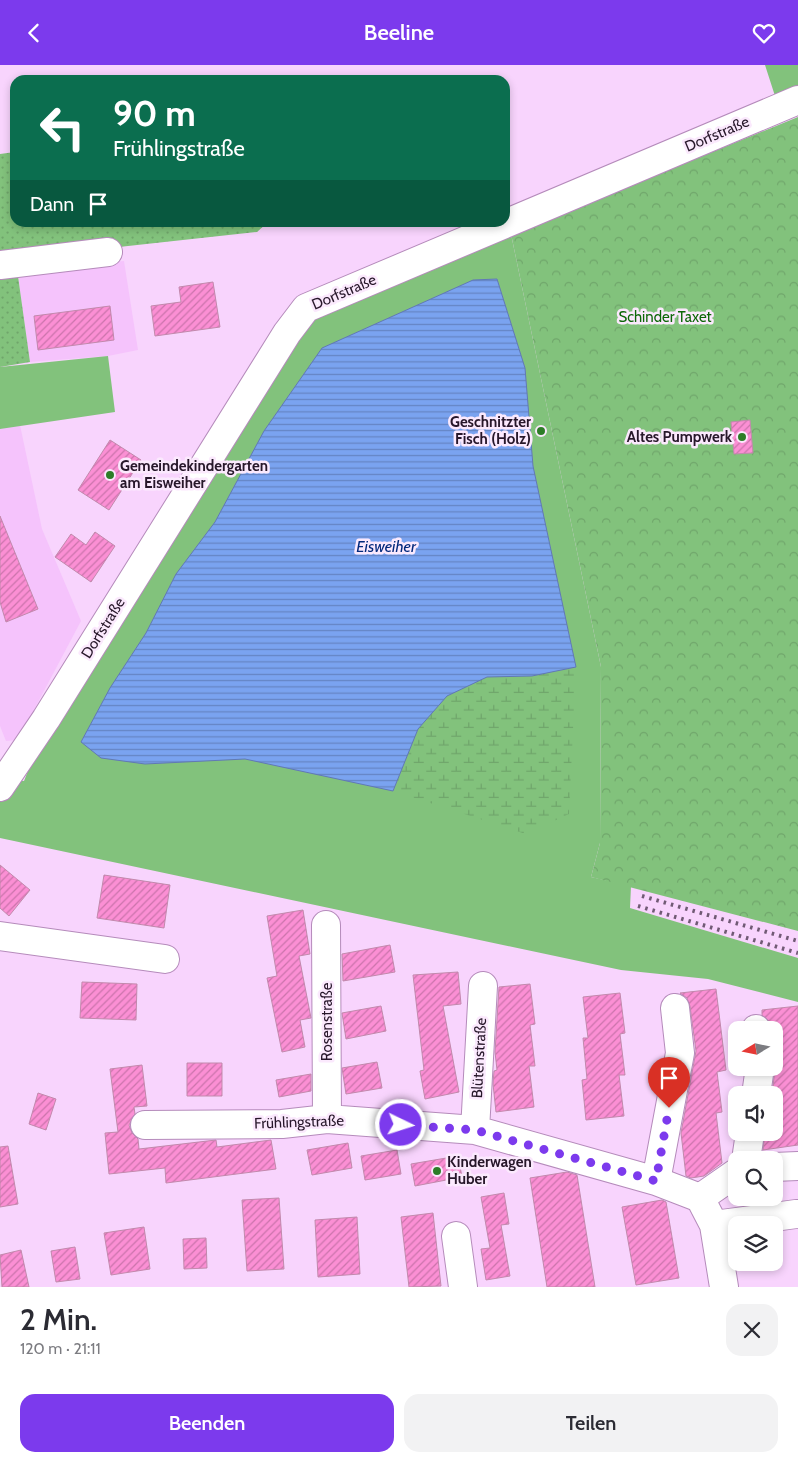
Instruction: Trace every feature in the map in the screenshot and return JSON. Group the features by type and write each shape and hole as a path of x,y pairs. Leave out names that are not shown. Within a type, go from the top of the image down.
{"street":[{"name":"Dorfstraße","path":"510,222 798,100"},
{"name":"Dorfstraße","path":"4,768 46,719 287,333 306,308 498,227"},
{"path":"0,265 108,252"},
{"name":"Rosenstraße","path":"326,925 327,1119"},
{"path":"0,935 165,959"},
{"name":"Blütenstraße","path":"475,1130 483,986"},
{"path":"656,1181 680,1053 675,1008"},
{"name":"Frühlingstraße","path":"145,1125 282,1123 327,1119 475,1130 656,1181 700,1198"},
{"path":"783,1167 798,1166"},
{"path":"724,1287 714,1225 700,1198 728,1179"},
{"path":"714,1225 796,1215"},
{"path":"456,1236 463,1287"}],"shaded area":[{"path":"124,261 138,350 108,356 30,362 17,269"},
{"path":"20,425 42,529 81,621 18,740 6,741 0,726 0,429"}],"green space":[{"path":"765,65 798,65 798,87 775,96"},
{"name":"Schinder Taxet","path":"798,117 798,931 591,877 600,843 601,667 511,234"},
{"path":"10,153 10,227 263,227 257,232 0,260 0,154"},
{"path":"511,234 601,667 600,843 591,877 631,886 630,908 798,958 798,1002 708,979 621,970 0,838 0,779 24,781 38,746 310,323 326,311"},
{"path":"17,269 30,362 0,367 0,271"},
{"path":"108,356 115,412 0,429 0,367"},
{"path":"576,667 569,814 526,834 393,791 418,729 447,696 487,677 532,676"}],"water":[{"name":"Eisweiher","path":"497,279 525,368 533,466 576,667 532,676 487,677 447,696 418,729 393,791 245,759 145,764 101,758 81,742 110,688 146,633 176,574 215,522 264,431 322,348 473,280"}],"building":[{"path":"213,282 220,327 155,336 151,306 181,302 179,287"},
{"path":"110,306 114,340 38,350 34,316"},
{"name":"Altes Pumpwerk","path":"750,420 753,453 734,454 731,422"},
{"name":"Gemeindekindergarten am Eisweiher","path":"110,440 141,460 109,510 78,490"},
{"path":"0,516 38,609 6,622 0,602"},
{"path":"95,532 115,546 91,582 55,557 71,534 86,545"},
{"path":"0,865 30,890 9,916 0,908"},
{"path":"104,875 170,885 164,928 97,918"},
{"path":"303,910 310,954 299,956 311,1018 300,1020 305,1047 282,1052 267,978 277,976 267,916"},
{"path":"390,945 395,972 343,981 342,954"},
{"path":"458,972 461,1004 443,1006 459,1092 425,1099 420,1071 424,1070 413,975"},
{"path":"82,982 137,984 136,1020 80,1018"},
{"path":"530,984 535,1024 530,1025 535,1066 529,1066 534,1107 496,1112 493,1084 494,1071 497,1070 495,1052 499,987"},
{"path":"716,989 726,1070 717,1072 722,1112 716,1113 722,1163 704,1176 691,1178 686,1176 681,1133 696,1051 690,1006 687,998 680,993"},
{"path":"620,993 625,1033 620,1034 625,1075 619,1075 624,1116 586,1120 582,1080 587,1079 583,1038 588,1038 583,997"},
{"path":"381,1006 386,1031 346,1039 342,1013"},
{"path":"798,1006 798,1145 763,1150 764,1141 783,1141 783,1086 773,1086 774,1076 783,1076 783,1021 769,1021 762,1015 762,1010"},
{"path":"377,1062 382,1088 346,1094 342,1068"},
{"path":"187,1063 222,1063 222,1096 187,1096"},
{"path":"142,1065 147,1106 134,1107 135,1114 129,1125 132,1133 138,1139 139,1149 216,1140 217,1147 271,1140 276,1169 166,1183 165,1168 109,1174 105,1133 118,1132 110,1069"},
{"path":"311,1074 311,1091 279,1097 276,1080"},
{"path":"38,1093 56,1099 46,1130 29,1124"},
{"path":"348,1143 352,1168 312,1175 307,1150"},
{"path":"8,1146 18,1204 0,1207 0,1147"},
{"path":"397,1150 401,1174 365,1180 361,1156"},
{"name":"Kinderwagen Huber","path":"458,1156 462,1177 415,1186 411,1164"},
{"path":"567,1172 577,1175 595,1287 547,1287 530,1178"},
{"path":"504,1193 509,1224 501,1225 510,1276 486,1280 481,1249 490,1248 481,1197"},
{"path":"279,1198 284,1269 247,1271 242,1200"},
{"path":"662,1200 666,1202 679,1278 636,1285 622,1207"},
{"path":"433,1213 441,1286 409,1287 401,1217"},
{"path":"357,1217 360,1274 318,1277 315,1220"},
{"path":"144,1227 150,1269 111,1275 104,1233"},
{"path":"206,1238 207,1268 184,1269 183,1239"},
{"path":"75,1247 80,1279 56,1282 51,1251"},
{"path":"21,1250 29,1287 2,1287 0,1255"}],"railway":[{"path":"642,896 798,941"},
{"path":"638,906 798,953"}],"place":[{"name":"Geschnitzter Fisch (Holz)","path":"541,431"},
{"name":"Altes Pumpwerk","path":"742,437"},
{"name":"Gemeindekindergarten am Eisweiher","path":"110,475"},
{"name":"Kinderwagen Huber","path":"437,1171"}],"route":[{"path":"401,1125 475,1130 535,1145 656,1181 669,1108"}]}
